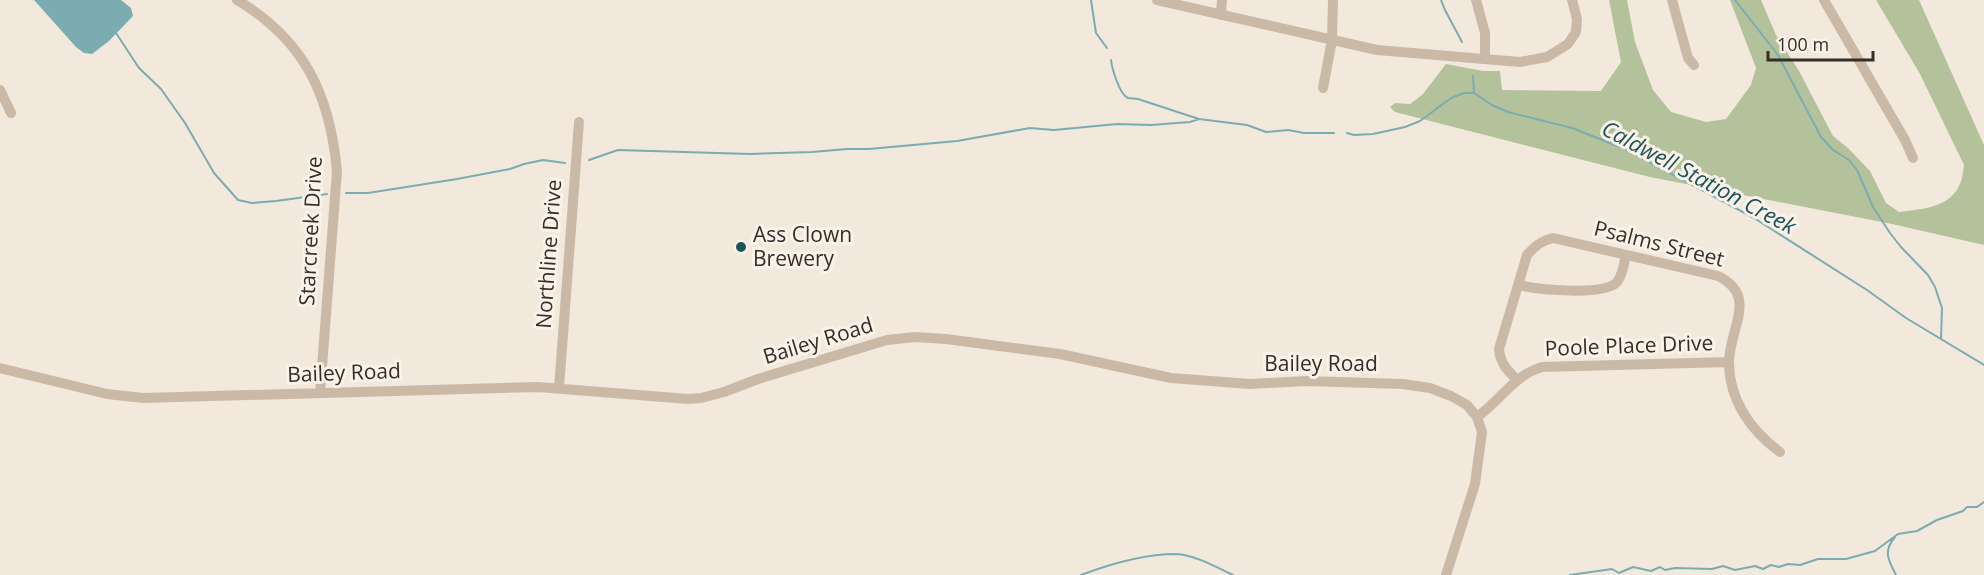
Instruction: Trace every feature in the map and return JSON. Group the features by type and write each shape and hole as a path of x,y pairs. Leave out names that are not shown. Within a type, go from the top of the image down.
{"street":[{"name":"Starcreek Drive","path":"237,0 266,20 300,57 321,93 334,140 337,171 320,393"},
{"path":"1156,0 1377,50 1520,62 1546,57 1569,44 1576,32 1577,19 1572,0"},
{"path":"1221,15 1222,0"},
{"path":"1323,88 1332,40 1333,0"},
{"path":"1476,0 1485,33 1485,58"},
{"path":"1672,0 1688,58 1694,65"},
{"path":"1824,0 1905,140 1913,158"},
{"path":"0,90 11,113"},
{"name":"Northline Drive","path":"559,388 579,122"},
{"name":"Psalms Street","path":"1517,380 1504,366 1499,349 1527,255 1543,241 1553,238 1718,276 1734,286 1739,296 1740,306 1729,362 1731,379 1741,409 1757,433 1780,452"},
{"path":"1518,285 1543,290 1604,289 1617,283 1626,255"},
{"name":"Bailey Road","path":"0,368 107,394 134,398 507,387 559,388 671,398 701,398 887,340 925,337 1052,353 1171,378 1250,384 1306,381 1419,386 1451,396 1467,405 1477,417"},
{"name":"Poole Place Drive","path":"1477,417 1517,380 1533,370 1542,368 1729,362"},
{"path":"1446,575 1475,484 1482,432 1477,417"}],"green space":[{"path":"1609,0 1627,0 1635,42 1653,90 1671,112 1706,122 1726,119 1751,85 1756,68 1730,0 1761,0 1776,35 1799,71 1833,136 1870,171 1886,203 1899,212 1932,207 1947,200 1959,186 1964,165 1920,74 1876,0 1919,0 1984,145 1984,245 1892,224 1650,177 1395,112 1390,107 1395,103 1410,104 1423,94 1446,64 1483,71 1500,71 1502,90 1601,91 1621,62"}],"water":[{"path":"34,0 121,0 131,8 133,16 109,41 92,54 84,53"}],"waterway":[{"name":"Caldwell Station Creek","path":"1091,0 1096,33 1107,48"},
{"path":"1441,0 1462,42"},
{"path":"1735,0 1778,55 1821,137 1833,150 1849,160 1857,170 1873,207 1890,233 1928,275 1942,308 1941,339"},
{"path":"116,33 139,68 161,89 185,123 214,173 238,200 252,203 327,194"},
{"name":"Caldwell Station Creek","path":"1111,60 1119,86 1128,98 1138,99 1199,119 1247,125 1266,132 1288,130 1304,133 1334,133"},
{"path":"1473,76 1474,93"},
{"name":"Caldwell Station Creek","path":"1347,133 1373,134 1405,127 1420,121 1451,98 1464,93 1474,93 1508,112 1572,128 1625,149 1754,218 1867,290 1906,318 1984,365"},
{"path":"589,160 618,150 750,154 869,149 957,141 1030,128 1054,130 1117,124 1151,125 1190,122 1199,119"},
{"path":"346,193 368,193 457,179 543,160 565,163"},
{"path":"1570,575 1612,569 1619,573 1633,567 1651,571 1660,567 1665,570 1712,569 1723,566 1735,570 1755,566 1763,569 1771,565 1779,567 1788,564 1800,565 1818,559 1846,559 1875,551 1898,534 1917,531 1937,520 1963,511 1967,507 1977,507 1984,502"},
{"path":"1895,537 1889,547 1888,556 1896,575"},
{"path":"1081,575 1127,560 1176,554 1198,559 1233,575"}],"place":[{"name":"Ass Clown Brewery","path":"741,247"}]}
